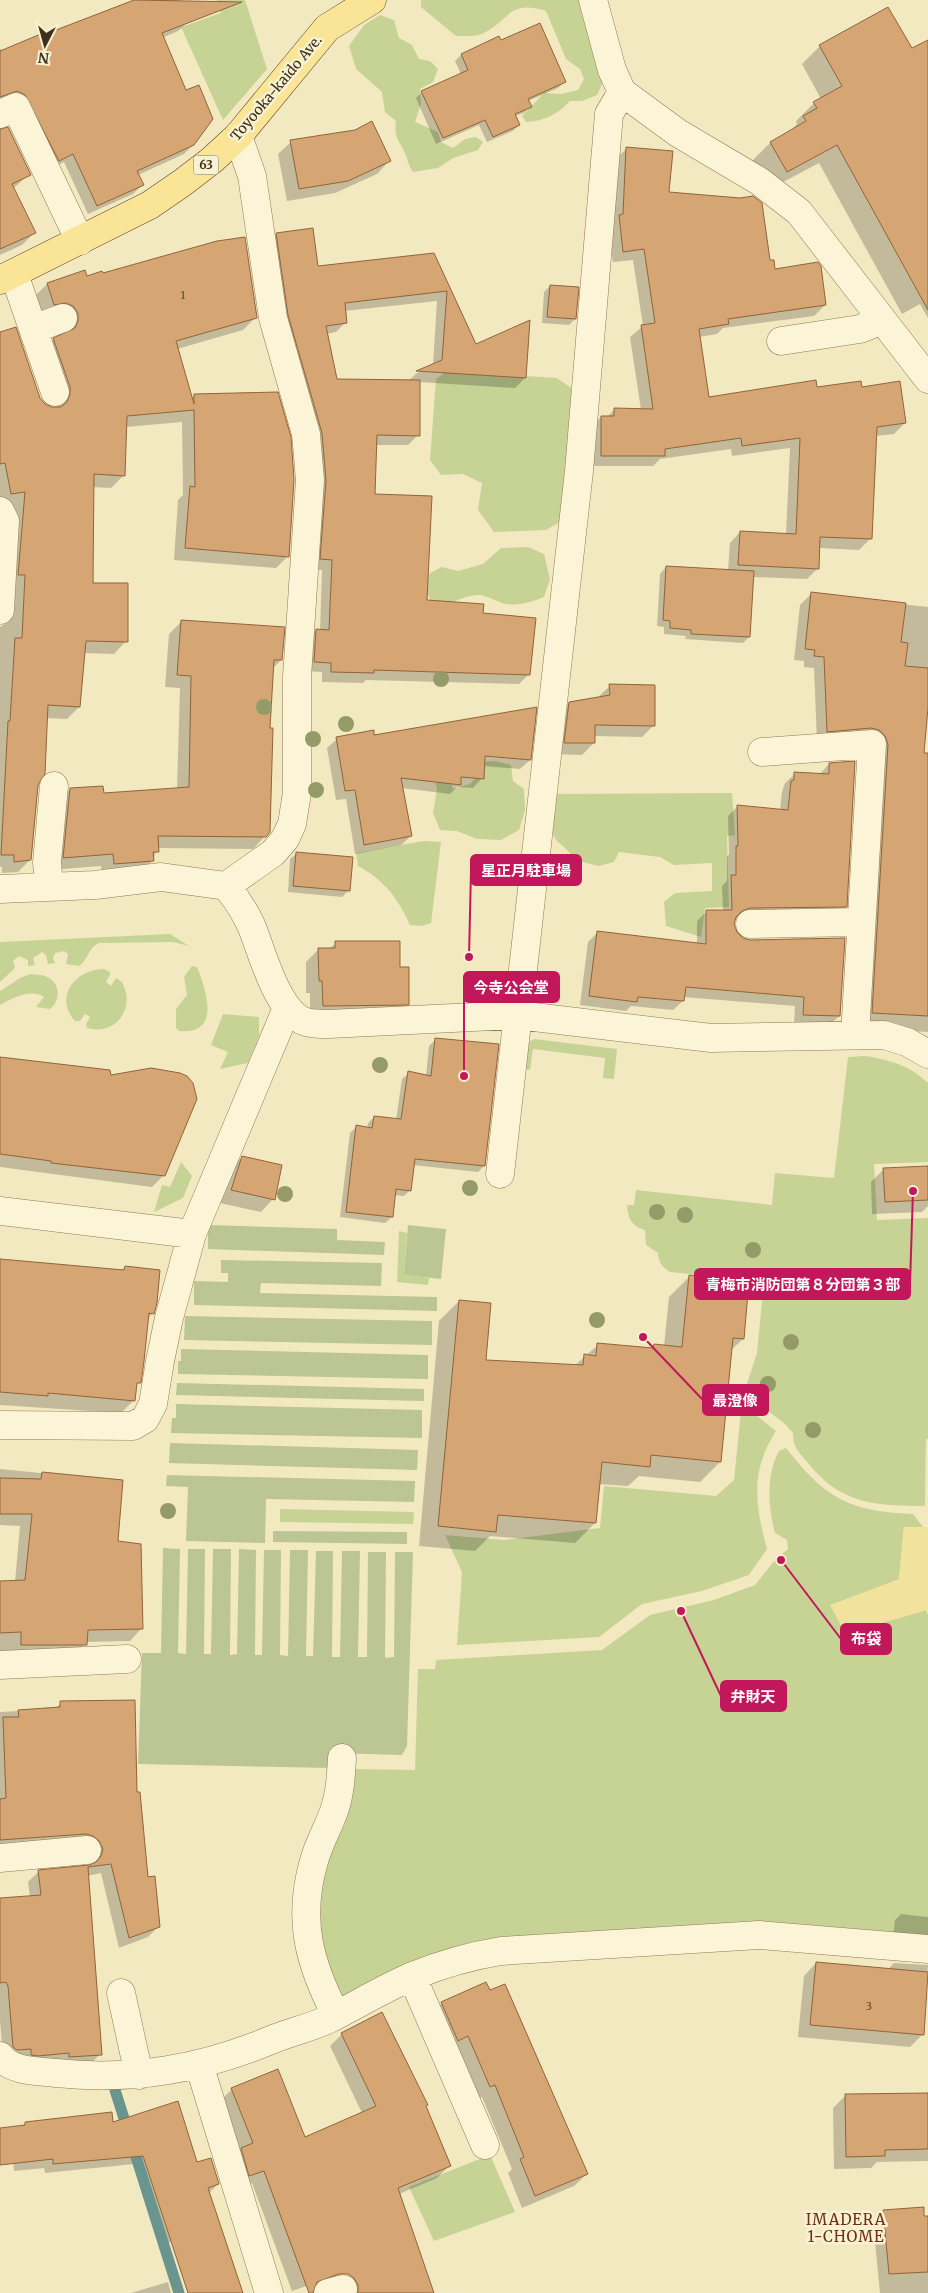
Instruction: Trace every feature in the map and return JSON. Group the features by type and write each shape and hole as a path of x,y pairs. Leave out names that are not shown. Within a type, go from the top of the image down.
{"main road":[{"name":"Toyooka-kaido Ave.","path":"7,277 150,205 212,160 238,136 327,28 372,0"}],"street":[{"path":"593,0 612,70 622,92 678,133 759,181 799,212 928,379"},
{"path":"500,1174 580,471 609,114 622,92"},
{"path":"0,114 16,106 80,241"},
{"path":"226,886 274,853 285,839 292,824 297,793 297,677 310,480 306,434 273,318 252,176 238,136"},
{"path":"7,277 33,330 55,392"},
{"path":"33,330 63,318"},
{"path":"780,341 860,330 882,320"},
{"path":"0,511 5,520 0,610"},
{"path":"762,752 872,744 855,1035"},
{"path":"49,888 47,862 54,786"},
{"path":"0,890 95,885 161,877 226,886 239,901 273,982 288,1008 306,1022 329,1024 517,1016 711,1038 884,1035 907,1042 928,1054"},
{"path":"750,924 861,922"},
{"path":"0,1425 133,1426 145,1419 154,1404 163,1344 192,1234 288,1008"},
{"path":"0,1211 192,1234"},
{"path":"0,1665 127,1659"},
{"path":"336,2015 315,1973 307,1933 306,1909 314,1860 340,1792 342,1758"},
{"path":"0,1858 87,1850"},
{"path":"0,2056 4,2062 21,2069 80,2076 163,2072 198,2064 258,2046 336,2015 412,1976 467,1957 501,1951 759,1935 928,1949"},
{"path":"412,1976 485,2145"},
{"path":"121,1993 140,2074"},
{"path":"198,2064 269,2293"}],"green space":[{"path":"217,0 245,0 267,69 223,120 181,27 221,13"},
{"path":"421,0 585,0 603,82 597,95 582,101 570,101 551,116 526,122 522,116 544,93 561,94 578,90 584,79 580,69 566,59 546,11 534,8 517,9 481,34 456,36 421,7"},
{"path":"380,15 394,20 399,38 412,45 419,59 430,61 438,69 433,82 420,89 421,104 415,122 438,132 441,142 453,148 465,139 476,137 483,142 478,150 453,158 438,168 413,172 397,138 396,121 385,112 382,92 356,69 349,46 364,25"},
{"path":"447,371 557,378 571,388 574,414 560,522 546,530 494,532 478,510 482,483 463,474 441,475 430,460 436,379"},
{"path":"528,547 544,554 550,579 544,597 525,603 511,604 476,595 449,603 432,604 425,587 430,573 442,567 458,571 483,564 501,548"},
{"path":"495,761 511,765 513,781 524,789 525,810 519,830 501,840 477,839 457,831 440,830 433,813 437,789 432,767 450,780 453,789 470,784 479,774 479,762"},
{"path":"732,793 735,835 727,836 729,907 705,908 701,937 666,926 664,902 675,893 712,891 712,863 674,865 660,857 619,852 614,862 599,866 574,860 569,851 558,842 552,832 551,819 554,794"},
{"path":"424,841 441,842 431,923 422,926 410,925 395,898 383,884 358,866 356,853"},
{"path":"170,934 189,946 173,942 99,943 92,948 79,966 66,964 68,954 64,951 55,953 53,958 55,963 48,964 46,955 42,952 33,958 35,965 28,966 28,960 19,956 13,961 15,968 0,982 0,942"},
{"path":"192,966 197,967 207,998 208,1009 206,1019 201,1026 192,1030 179,1031 176,1028 176,1009 187,995 184,977"},
{"path":"104,969 110,972 106,982 111,986 116,978 122,982 127,1001 125,1010 115,1024 107,1028 87,1028 86,1024 90,1017 85,1014 80,1021 75,1021 66,1003 67,994 77,979 94,970"},
{"path":"30,974 47,977 56,985 58,993 53,1006 50,1009 36,1007 44,997 34,993 16,997 0,1005 0,991"},
{"path":"223,1014 259,1017 259,1036 248,1063 220,1069 228,1052 211,1045"},
{"path":"534,1039 617,1049 614,1079 603,1078 605,1058 533,1049 530,1070 526,1069 523,1063 526,1044"},
{"path":"864,1056 899,1064 914,1072 928,1083 928,1162 874,1164 877,1220 928,1218 928,1439 926,1439 925,1506 891,1505 860,1500 846,1495 820,1477 797,1450 793,1433 785,1424 744,1393 757,1353 764,1281 670,1272 661,1264 658,1253 646,1245 645,1230 633,1224 627,1210 627,1205 634,1205 636,1190 772,1205 775,1173 834,1178 848,1057"},
{"path":"181,1162 192,1176 183,1198 154,1212 162,1185 170,1187"},
{"path":"208,1225 337,1229 337,1240 385,1242 384,1255 208,1249"},
{"path":"408,1225 446,1229 441,1279 404,1275"},
{"path":"399,1231 407,1233 404,1275 429,1278 428,1285 397,1282"},
{"path":"221,1260 382,1263 381,1286 261,1283 260,1293 437,1297 437,1311 194,1305 194,1281 228,1282 228,1273 221,1273"},
{"path":"185,1316 432,1321 432,1345 184,1340"},
{"path":"181,1349 428,1355 428,1379 178,1374 178,1361 181,1361"},
{"path":"177,1383 424,1389 424,1401 176,1395"},
{"path":"176,1404 422,1410 422,1438 171,1433 172,1418 176,1418"},
{"path":"741,1411 752,1412 776,1431 762,1460 757,1489 760,1518 767,1549 749,1575 702,1591 642,1604 599,1637 457,1645 462,1572 445,1535 504,1540 600,1528 604,1486 716,1496 734,1480"},
{"path":"170,1443 418,1450 417,1470 169,1463"},
{"path":"786,1448 814,1479 827,1491 840,1499 872,1510 913,1514 923,1527 904,1527 899,1579 845,1633 926,1610 928,1615 928,1935 758,1921 604,1932 340,2002 324,1969 316,1902 351,1769 415,1770 418,1669 435,1669 436,1660 602,1650 650,1615 714,1600 755,1585 775,1560 788,1549 787,1540 775,1533 769,1491 775,1460 779,1451"},
{"path":"167,1475 415,1481 414,1502 266,1499 265,1543 186,1541 188,1487 166,1486"},
{"path":"280,1509 414,1512 413,1524 280,1522"},
{"path":"273,1531 407,1532 407,1544 273,1542"},
{"path":"163,1548 180,1549 178,1653 186,1654 188,1549 205,1549 204,1654 211,1654 213,1549 231,1549 230,1655 237,1654 239,1549 256,1550 255,1655 262,1655 264,1550 281,1550 280,1655 288,1656 290,1550 308,1550 306,1656 313,1656 316,1551 333,1551 332,1657 340,1657 342,1551 360,1551 358,1657 367,1657 368,1552 386,1552 385,1658 394,1657 395,1552 413,1552 407,1746 402,1755 334,1753 333,1768 138,1764 142,1653 161,1653"},
{"path":"490,2155 515,2212 434,2241 409,2187"}],"sand":[{"path":"904,1527 928,1527 928,1610 845,1633 830,1605 899,1579"}],"building":[{"path":"134,0 242,2 162,33 186,90 199,85 213,119 194,145 137,171 144,185 97,206 73,154 59,161 25,95 17,91 0,97 0,51 55,28 56,30"},
{"path":"888,7 912,48 928,40 928,310 837,145 787,172 770,142 806,121 803,116 817,108 813,102 842,86 819,45"},
{"path":"540,23 566,82 528,99 532,107 515,114 520,125 493,137 485,120 443,138 421,91 468,70 461,54 499,36 501,40"},
{"path":"372,121 391,161 348,181 299,189 290,140 355,130"},
{"path":"8,127 31,175 12,184 36,233 0,249 0,129"},
{"path":"626,147 673,151 669,192 740,198 753,196 762,203 770,260 774,260 775,269 818,262 821,266 826,305 728,319 729,324 699,329 709,397 816,380 817,387 861,381 862,387 900,381 906,423 877,427 872,539 820,537 819,569 738,565 740,531 796,534 800,438 742,446 741,438 665,449 665,456 601,456 601,416 614,416 614,408 653,409 641,325 655,323 644,249 623,252 619,215 623,214"},
{"path":"313,228 318,266 434,253 476,344 530,320 526,378 416,371 442,360 447,291 345,303 347,323 326,326 337,379 420,380 420,436 377,435 375,494 432,496 427,600 484,604 483,613 536,618 530,675 374,670 374,673 331,672 331,663 314,662 316,629 329,630 332,560 320,559 326,481 322,433 288,315 276,233"},
{"path":"245,237 257,318 176,341 194,404 194,394 278,392 291,437 294,480 289,557 185,548 190,486 195,487 194,410 127,416 125,476 94,474 93,583 128,583 128,642 86,641 80,707 48,705 45,774 38,785 31,860 14,862 14,855 1,855 8,721 10,721 15,638 22,638 25,575 18,575 25,492 11,494 5,463 0,464 0,332 16,327 40,398 45,404 52,407 61,407 67,402 70,387 53,338 75,328 78,321 78,313 73,306 66,303 54,305 47,283 85,270 87,276 102,271 103,273 217,241"},
{"path":"550,285 579,287 576,319 547,317"},
{"path":"666,566 754,571 750,637 691,634 691,630 670,628 670,621 663,620"},
{"path":"811,592 906,603 901,642 908,643 905,666 928,668 928,708 924,753 928,753 928,1016 872,1013 888,744 885,736 879,730 871,728 827,732 824,657 814,656 815,650 805,649"},
{"path":"181,620 285,627 282,660 274,660 270,728 273,728 270,832 266,837 158,836 159,852 153,852 154,861 114,864 113,854 63,858 70,788 103,786 104,793 189,787 191,676 177,675"},
{"path":"609,684 655,685 655,726 595,725 595,743 564,743 569,702 610,695"},
{"path":"537,707 531,760 485,756 484,779 461,777 461,785 401,778 412,836 364,845 355,790 345,791 336,737 374,730 374,735"},
{"path":"855,761 847,907 750,908 742,911 736,917 734,924 737,932 743,938 750,940 845,938 840,1016 803,1015 804,997 686,987 684,1001 638,997 637,1002 589,996 597,931 706,944 706,910 732,910 731,875 736,875 736,846 738,846 737,805 788,810 791,781 794,780 794,772 829,774 829,763"},
{"path":"296,852 353,857 350,891 293,886"},
{"path":"335,941 400,941 400,967 409,967 409,1005 323,1006 322,981 319,981 318,948 335,948"},
{"path":"435,1038 499,1044 485,1166 415,1159 411,1191 396,1189 393,1217 346,1212 356,1125 372,1128 374,1116 401,1119 408,1071 431,1076"},
{"path":"0,1057 110,1070 111,1075 151,1068 187,1076 193,1083 197,1099 165,1176 51,1163 51,1161 0,1154"},
{"path":"242,1156 282,1165 275,1200 231,1190"},
{"path":"928,1166 928,1200 885,1202 883,1168"},
{"path":"0,1259 124,1270 125,1266 160,1270 157,1303 154,1314 149,1313 141,1383 137,1383 135,1401 48,1393 48,1396 0,1392"},
{"path":"689,1275 749,1281 744,1339 733,1338 721,1462 651,1455 650,1467 602,1462 596,1523 498,1515 496,1532 438,1526 459,1300 491,1303 486,1360 583,1365 584,1354 596,1356 597,1343 653,1348 654,1344 682,1347"},
{"path":"42,1472 123,1480 118,1541 141,1544 143,1629 88,1630 87,1645 21,1645 21,1632 0,1633 0,1581 25,1580 32,1514 0,1514 0,1478 41,1479"},
{"path":"135,1700 137,1792 140,1792 148,1877 155,1876 160,1927 129,1938 111,1864 88,1867 102,2055 69,2057 69,2053 31,2055 31,2049 17,2050 13,2047 8,1986 6,1982 0,1983 0,1898 41,1895 38,1870 89,1865 96,1862 101,1856 103,1849 99,1841 93,1836 86,1834 0,1840 0,1799 6,1798 3,1717 19,1717 18,1710 60,1707 60,1701"},
{"path":"816,1962 928,1972 924,2035 810,2025"},
{"path":"486,1982 490,1990 505,1984 588,2174 535,2196 520,2159 524,2157 495,2085 490,2087 468,2036 458,2041 441,2002"},
{"path":"382,2012 428,2105 426,2106 451,2166 398,2188 434,2293 358,2293 358,2285 354,2278 348,2274 339,2274 317,2282 313,2293 309,2293 264,2171 249,2176 241,2148 253,2143 231,2088 278,2069 305,2137 376,2106 341,2033"},
{"path":"928,2093 928,2149 885,2150 885,2156 846,2157 845,2094"},
{"path":"178,2101 197,2162 211,2158 219,2184 208,2188 243,2293 188,2293 143,2156 53,2164 53,2159 0,2165 0,2128 25,2125 25,2122 112,2112 113,2122"},
{"path":"924,2207 924,2216 928,2216 928,2272 889,2274 883,2210"}],"waterway":[{"path":"115,2090 179,2293"}],"place":[{"name":"星正月駐車場","path":"469,957"},
{"name":"今寺公会堂","path":"464,1076"},
{"name":"青梅市消防団第８分団第３部","path":"913,1191"},
{"name":"最澄像","path":"643,1337"},
{"name":"布袋","path":"781,1560"},
{"name":"弁財天","path":"681,1611"}],"district":[{"name":"IMADERA 1-CHOME","path":"846,2228"}]}
